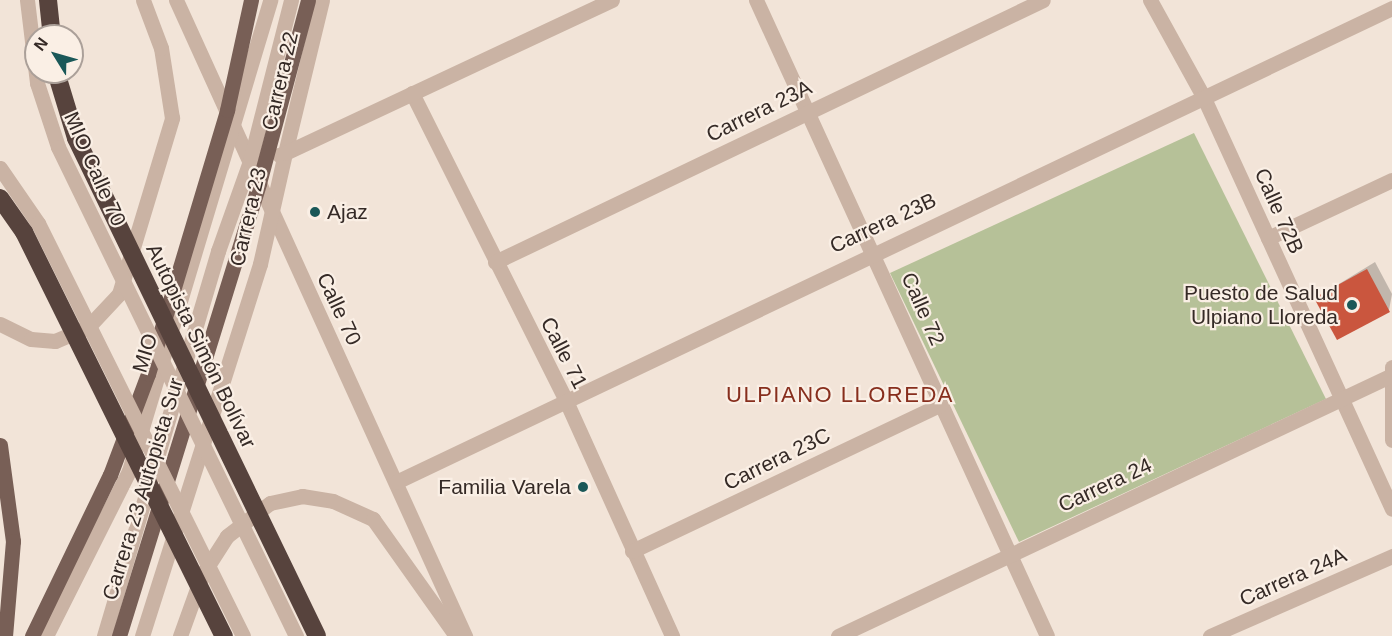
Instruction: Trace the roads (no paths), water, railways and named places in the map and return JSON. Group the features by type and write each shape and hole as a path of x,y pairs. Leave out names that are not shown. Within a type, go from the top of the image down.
{"highway":[{"path":"48,0 51,24"},
{"name":"Autopista Simón Bolívar","path":"60,84 76,138 317,636"},
{"path":"0,198 24,232 224,636"}],"main road":[{"path":"32,636 110,475 148,374 227,110 251,0"},
{"name":"Carrera 23","path":"259,183 308,0"},
{"name":"Carrera 23 Autopista Sur","path":"119,636 259,183"},
{"path":"0,445 13,541 5,636"}],"street":[{"name":"MIO Calle 70","path":"27,0 37,83 58,147 296,636"},
{"path":"0,324 31,339 55,341 88,327 119,294 172,118 161,48 143,0"},
{"name":"Calle 70","path":"176,0 465,636"},
{"name":"MIO","path":"46,636 129,471 236,128 270,0"},
{"name":"MIO","path":"104,636 218,251 250,161 291,0"},
{"name":"Carrera 22","path":"266,160 285,153 322,0"},
{"name":"Carrera 23","path":"142,636 273,216 285,153 612,0"},
{"name":"Calle 72","path":"756,0 874,250 1007,553 1047,636"},
{"name":"Carrera 23A","path":"495,262 1043,0"},
{"name":"Calle 72B","path":"1150,0 1203,96 1392,509"},
{"name":"Carrera 23B","path":"396,482 874,250 1392,8"},
{"name":"Calle 71","path":"412,93 566,401 672,636"},
{"path":"0,168 38,223 243,636"},
{"path":"1268,238 1392,180"},
{"path":"1391,371 1392,440"},
{"name":"Carrera 24","path":"838,636 1007,553 1342,399 1391,371"},
{"name":"Carrera 23C","path":"632,551 941,404"},
{"path":"180,636 202,575 227,536 270,502 302,496 333,501 373,519 456,636"},
{"name":"Carrera 24A","path":"1210,636 1392,556"}],"place":[{"name":"Ajaz","path":"315,212"},
{"name":"Puesto de Salud Ulpiano Lloreda","path":"1352,305"},
{"name":"Familia Varela","path":"583,487"}],"district":[{"name":"ULPIANO LLOREDA","path":"840,395"}]}
